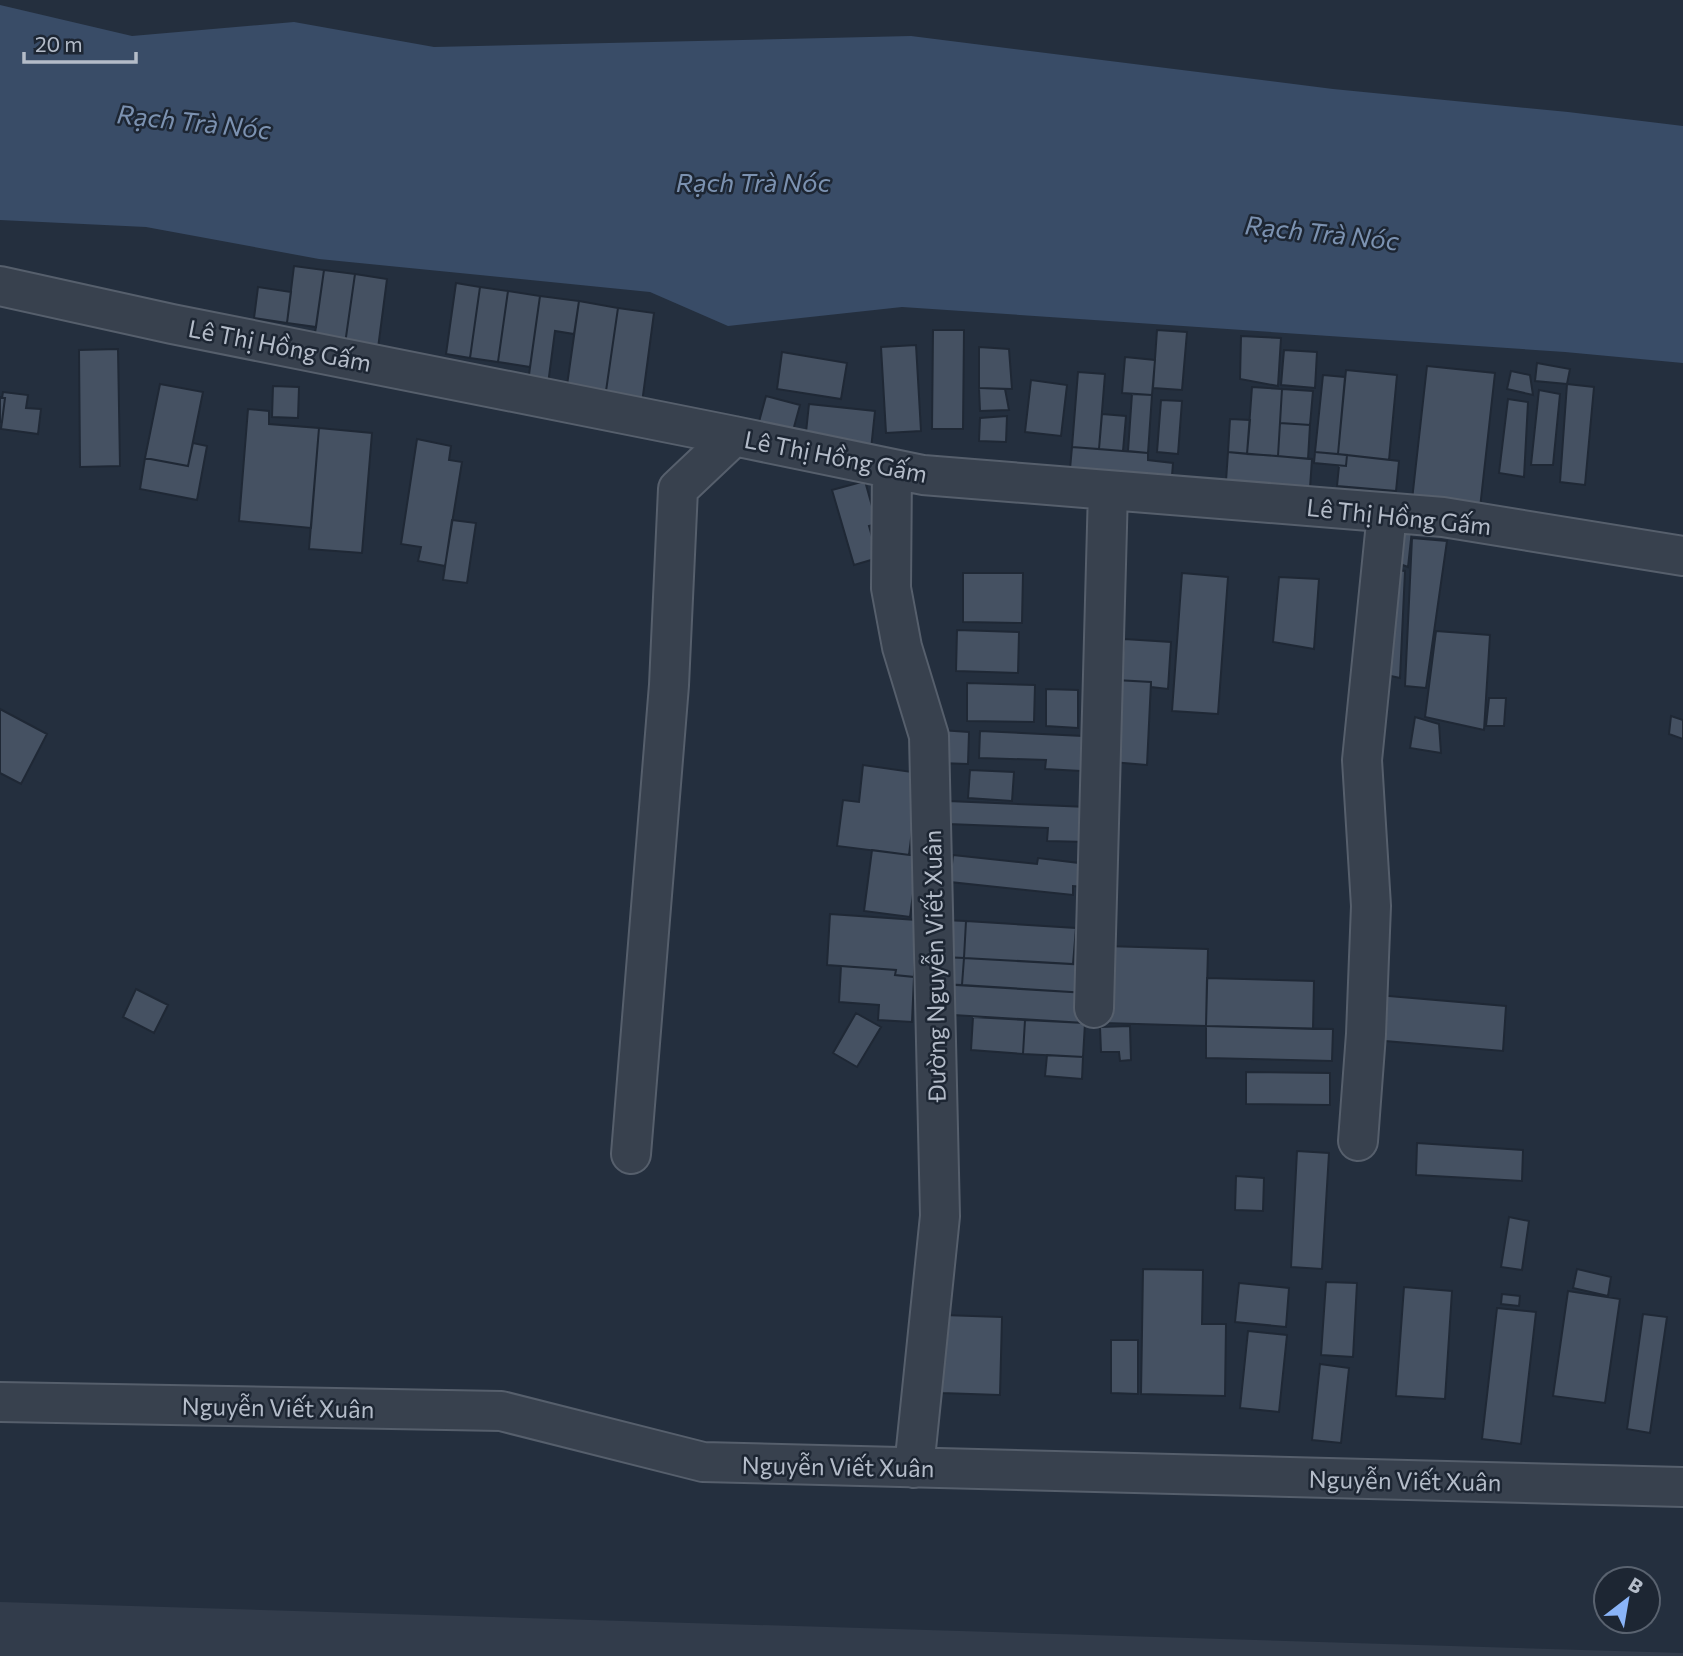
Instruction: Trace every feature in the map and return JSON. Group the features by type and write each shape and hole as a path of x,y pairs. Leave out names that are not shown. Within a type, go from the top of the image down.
{"street":[{"name":"Lê Thị Hồng Gấm","path":"0,286 923,475 1443,517 1683,556"},
{"path":"631,1154 669,685 678,489 734,436"},
{"name":"Đường Nguyễn Viết Xuân","path":"892,469 891,588 902,647 929,736 940,1216 914,1468"},
{"path":"1094,1008 1108,490"},
{"path":"1358,1141 1371,906 1362,760 1387,513"},
{"name":"Nguyễn Viết Xuân","path":"0,1402 501,1411 703,1462 1683,1487"}],"shaded area":[{"path":"0,1602 1683,1653 1683,1656 0,1656"}],"water":[{"name":"Rạch Trà Nóc","path":"0,5 132,36 294,22 434,47 911,36 1333,89 1683,126 1683,363 1565,352 902,307 728,326 650,292 319,259 146,227 0,220"}],"building":[{"path":"294,266 324,270 316,327 287,323"},
{"path":"324,270 355,274 344,351 313,347"},
{"path":"355,274 387,279 377,356 344,351"},
{"path":"456,283 480,287 470,358 446,354"},
{"path":"258,287 291,292 287,323 254,318"},
{"path":"480,287 508,291 498,362 470,358"},
{"path":"508,291 540,296 530,367 498,362"},
{"path":"540,296 579,301 574,334 555,331 547,392 527,389"},
{"path":"579,301 618,308 605,398 566,392"},
{"path":"618,308 654,313 642,403 605,398"},
{"path":"933,330 964,330 963,429 932,429"},
{"path":"1157,330 1187,332 1182,390 1153,388"},
{"path":"1241,336 1281,338 1278,386 1240,379"},
{"path":"916,345 921,431 886,433 881,347"},
{"path":"979,347 1009,349 1012,389 979,388"},
{"path":"118,349 120,466 80,467 79,350"},
{"path":"1284,350 1317,352 1315,388 1281,385"},
{"path":"782,352 847,363 841,399 777,389"},
{"path":"1125,357 1155,360 1152,395 1122,393"},
{"path":"1537,363 1570,369 1567,384 1535,381"},
{"path":"1427,366 1495,373 1480,508 1412,500"},
{"path":"1346,370 1397,375 1389,460 1338,454"},
{"path":"1511,371 1530,375 1533,395 1507,389"},
{"path":"1078,372 1105,374 1099,449 1072,447"},
{"path":"1323,375 1345,377 1338,454 1315,452"},
{"path":"1031,380 1067,385 1061,436 1025,432"},
{"path":"160,384 203,392 188,466 145,458"},
{"path":"1567,384 1594,387 1585,485 1560,482"},
{"path":"273,386 299,387 298,418 272,417"},
{"path":"1252,387 1282,389 1278,456 1247,454"},
{"path":"979,388 1005,389 1009,410 980,411"},
{"path":"1282,389 1313,391 1310,425 1280,423"},
{"path":"1539,390 1560,394 1553,465 1531,465"},
{"path":"3,392 28,395 26,408 41,409 38,434 1,429 5,398 2,398"},
{"path":"1132,394 1152,395 1148,453 1128,451"},
{"path":"766,396 800,405 791,438 757,429"},
{"path":"0,397 5,398 2,422 0,422"},
{"path":"1508,399 1528,402 1524,477 1499,473"},
{"path":"1161,400 1182,401 1178,454 1157,452"},
{"path":"809,404 875,411 871,449 805,442"},
{"path":"248,409 269,411 269,424 319,428 311,528 239,521"},
{"path":"1102,414 1126,416 1123,451 1099,449"},
{"path":"1007,416 1006,442 979,441 980,418"},
{"path":"1230,419 1250,420 1247,454 1228,452"},
{"path":"1280,423 1310,425 1308,459 1278,456"},
{"path":"319,428 372,433 362,553 309,549"},
{"path":"417,439 451,446 449,460 462,462 445,566 418,561 421,547 401,544"},
{"path":"193,443 207,446 197,500 140,489 145,458 188,466"},
{"path":"1072,447 1148,453 1148,460 1173,463 1172,476 1070,469"},
{"path":"1228,452 1312,459 1310,488 1226,481"},
{"path":"1315,452 1347,455 1346,466 1314,463"},
{"path":"1347,455 1399,461 1396,491 1337,486 1339,466 1346,466"},
{"path":"865,481 877,524 869,526 878,558 854,565 832,490"},
{"path":"452,520 476,523 467,583 443,580"},
{"path":"1390,528 1412,530 1408,567 1389,560"},
{"path":"1412,538 1447,541 1426,688 1405,686"},
{"path":"1386,569 1405,571 1400,678 1377,673"},
{"path":"963,573 1023,573 1022,623 963,622"},
{"path":"1182,573 1228,577 1218,714 1172,711"},
{"path":"1279,577 1319,579 1314,649 1273,642"},
{"path":"957,630 1019,632 1018,673 956,671"},
{"path":"1436,631 1490,635 1484,730 1425,717"},
{"path":"1124,639 1171,642 1168,689 1151,687 1151,682 1116,680 1118,652 1123,653"},
{"path":"1116,680 1151,682 1147,765 1112,762"},
{"path":"967,683 1035,685 1034,722 967,721"},
{"path":"1046,689 1078,690 1078,728 1046,726"},
{"path":"1489,698 1506,698 1504,726 1486,726"},
{"path":"0,709 47,734 21,784 0,773"},
{"path":"1671,716 1683,720 1683,739 1669,734"},
{"path":"1415,717 1439,724 1441,753 1410,748"},
{"path":"940,730 969,732 968,764 939,763"},
{"path":"980,731 1083,736 1081,771 1045,769 1046,760 979,758"},
{"path":"863,765 919,773 909,855 837,846 843,800 859,802"},
{"path":"970,770 1014,772 1012,801 968,798"},
{"path":"948,801 1088,807 1087,842 1047,841 1048,828 948,824"},
{"path":"872,850 918,856 910,917 864,911"},
{"path":"953,855 1037,864 1038,858 1087,864 1085,887 1073,886 1073,895 950,882"},
{"path":"830,914 917,920 914,977 895,975 896,970 827,965"},
{"path":"943,920 966,921 964,958 941,957"},
{"path":"966,921 1076,928 1073,964 964,958"},
{"path":"1105,946 1208,949 1206,1026 1103,1023"},
{"path":"941,957 964,958 962,985 939,984"},
{"path":"964,958 1088,965 1087,993 962,985"},
{"path":"841,966 896,970 895,975 914,977 912,1022 878,1020 879,1005 839,1002"},
{"path":"1207,978 1314,981 1313,1029 1206,1026"},
{"path":"939,984 1087,993 1085,1023 937,1014"},
{"path":"136,989 168,1005 154,1033 123,1017"},
{"path":"1377,995 1506,1006 1503,1051 1373,1040"},
{"path":"856,1013 881,1027 857,1067 833,1053"},
{"path":"973,1017 1025,1020 1023,1054 971,1050"},
{"path":"1025,1020 1085,1023 1083,1057 1023,1054"},
{"path":"1130,1026 1131,1060 1120,1061 1119,1052 1101,1052 1100,1027"},
{"path":"1206,1026 1333,1029 1332,1061 1206,1058"},
{"path":"1047,1055 1083,1057 1082,1079 1045,1076"},
{"path":"1246,1072 1330,1073 1330,1105 1246,1104"},
{"path":"1417,1143 1523,1150 1522,1181 1416,1175"},
{"path":"1297,1151 1329,1153 1322,1269 1291,1267"},
{"path":"1236,1176 1264,1178 1263,1211 1235,1210"},
{"path":"1509,1217 1529,1221 1522,1270 1501,1267"},
{"path":"1143,1269 1203,1270 1202,1324 1226,1324 1225,1396 1141,1394"},
{"path":"1577,1269 1611,1277 1608,1296 1573,1288"},
{"path":"1326,1282 1357,1283 1353,1357 1321,1355"},
{"path":"1239,1283 1289,1288 1286,1327 1235,1322"},
{"path":"1404,1287 1452,1291 1445,1399 1396,1396"},
{"path":"1568,1291 1620,1299 1605,1403 1553,1396"},
{"path":"1502,1294 1520,1296 1519,1306 1501,1304"},
{"path":"1497,1308 1536,1312 1521,1444 1482,1439"},
{"path":"1643,1314 1667,1317 1650,1433 1627,1429"},
{"path":"943,1315 1002,1317 1000,1395 941,1393"},
{"path":"1248,1331 1287,1335 1279,1412 1240,1408"},
{"path":"1111,1340 1138,1340 1138,1394 1111,1393"},
{"path":"1320,1364 1349,1368 1341,1443 1312,1440"}]}
